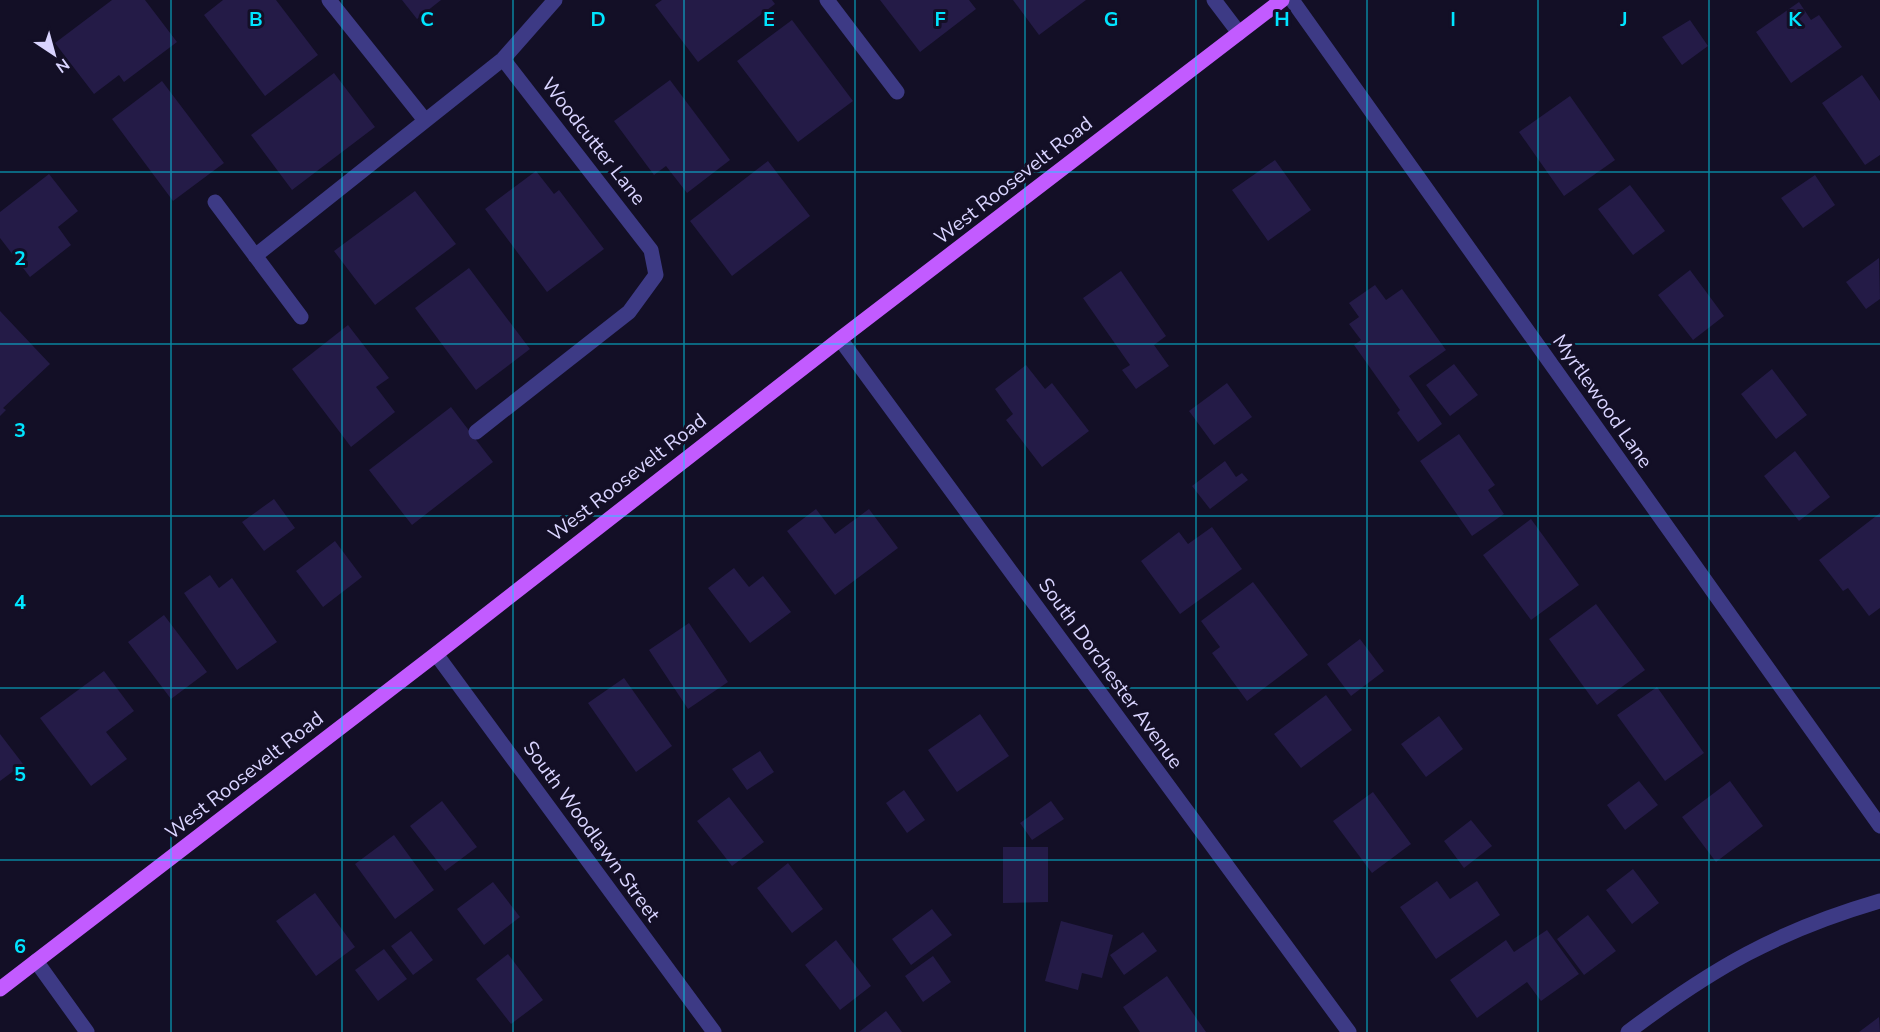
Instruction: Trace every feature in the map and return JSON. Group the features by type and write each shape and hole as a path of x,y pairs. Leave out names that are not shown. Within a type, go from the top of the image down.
{"main road":[{"name":"West Roosevelt Road","path":"0,989 1282,0"}],"street":[{"path":"330,0 424,119"},
{"path":"255,256 424,119 503,59 555,0"},
{"path":"827,0 897,92"},
{"path":"1214,0 1239,33"},
{"name":"Myrtlewood Lane","path":"1292,0 1880,826"},
{"name":"Woodcutter Lane","path":"476,432 628,312 656,275 651,250 503,59"},
{"path":"215,202 301,317"},
{"name":"South Dorchester Avenue","path":"840,339 1349,1032"},
{"name":"South Woodlawn Street","path":"436,654 714,1032"},
{"path":"1628,1032 1711,972 1755,948 1792,930 1880,901"},
{"path":"36,961 87,1032"}],"building":[{"path":"112,0 145,0 177,42 124,82 119,75 94,94 55,43"},
{"path":"223,0 276,0 318,55 265,96 204,15"},
{"path":"402,0 441,0 417,19"},
{"path":"662,0 772,0 775,4 698,62 655,5"},
{"path":"880,0 969,0 976,9 920,52"},
{"path":"1013,0 1086,0 1039,35"},
{"path":"1799,2 1811,20 1819,15 1842,47 1791,83 1756,32"},
{"path":"792,20 853,101 798,142 737,61"},
{"path":"1690,20 1708,46 1682,65 1662,37"},
{"path":"334,73 375,127 292,190 251,135"},
{"path":"1862,75 1880,101 1880,155 1865,165 1822,103"},
{"path":"670,80 730,160 687,193 666,166 654,175 614,121"},
{"path":"162,81 224,163 173,201 112,119"},
{"path":"1570,96 1615,160 1564,196 1519,132"},
{"path":"1275,160 1311,210 1268,241 1232,190"},
{"path":"768,161 810,216 732,276 690,221"},
{"path":"536,171 554,194 559,190 604,249 547,292 485,209"},
{"path":"49,174 78,211 58,227 71,245 30,277 0,238 0,212"},
{"path":"1815,175 1835,205 1803,228 1781,198"},
{"path":"1630,185 1665,231 1633,255 1598,209"},
{"path":"415,191 456,244 375,305 334,251"},
{"path":"1879,258 1880,299 1866,309 1846,282"},
{"path":"469,268 530,349 476,390 415,308"},
{"path":"1690,270 1724,316 1693,340 1658,295"},
{"path":"1121,271 1166,336 1154,345 1169,366 1136,389 1122,370 1130,365 1083,298"},
{"path":"1375,285 1386,300 1402,289 1446,350 1409,376 1442,424 1418,442 1397,413 1400,410 1354,345 1361,340 1349,324 1359,317 1349,303"},
{"path":"0,311 50,364 3,408 6,410 0,416"},
{"path":"348,325 389,378 376,387 395,412 351,447 292,369"},
{"path":"1454,364 1478,395 1450,416 1426,385"},
{"path":"1026,365 1045,389 1052,383 1089,431 1042,467 1006,420 1013,414 995,389"},
{"path":"1772,369 1807,415 1776,439 1741,394"},
{"path":"1227,383 1252,417 1214,445 1189,411"},
{"path":"451,407 493,462 412,525 369,470"},
{"path":"1459,434 1495,485 1488,490 1504,514 1472,536 1420,461"},
{"path":"1795,451 1830,497 1799,521 1764,476"},
{"path":"1225,461 1236,477 1242,473 1248,480 1210,509 1192,486"},
{"path":"274,499 295,528 264,551 242,522"},
{"path":"816,509 835,534 869,509 898,548 835,595 787,531"},
{"path":"1880,513 1880,608 1869,616 1848,588 1843,591 1819,560"},
{"path":"1531,519 1579,585 1531,620 1483,555"},
{"path":"1212,527 1242,569 1180,614 1141,561 1179,532 1188,544"},
{"path":"335,541 362,577 323,607 296,571"},
{"path":"734,568 749,587 763,576 791,612 750,643 708,588"},
{"path":"210,575 219,588 232,578 277,642 237,670 184,593"},
{"path":"1253,582 1308,655 1247,701 1212,653 1220,647 1201,621"},
{"path":"1596,604 1645,670 1597,705 1549,639"},
{"path":"164,615 207,672 171,699 128,642"},
{"path":"689,623 728,682 688,709 649,650"},
{"path":"1360,639 1384,671 1351,696 1327,664"},
{"path":"104,671 134,711 106,732 127,759 91,786 40,718"},
{"path":"624,678 672,746 636,772 588,703"},
{"path":"1657,687 1704,753 1665,781 1617,715"},
{"path":"1326,695 1352,730 1301,768 1274,734"},
{"path":"980,714 1009,756 957,792 928,750"},
{"path":"1439,716 1463,749 1426,777 1401,744"},
{"path":"0,734 23,764 0,781"},
{"path":"760,751 774,772 747,790 732,769"},
{"path":"1639,781 1658,805 1625,830 1607,805"},
{"path":"1730,781 1763,826 1716,862 1682,817"},
{"path":"904,790 925,820 907,833 886,803"},
{"path":"1373,792 1411,844 1372,873 1333,821"},
{"path":"729,797 764,842 732,866 697,821"},
{"path":"442,801 477,847 445,871 410,826"},
{"path":"1051,801 1064,819 1032,840 1020,823"},
{"path":"1471,820 1492,846 1464,868 1444,841"},
{"path":"394,835 434,890 395,919 355,864"},
{"path":"1003,847 1048,847 1048,902 1003,903"},
{"path":"788,863 823,909 792,933 757,888"},
{"path":"1633,869 1659,903 1632,924 1606,890"},
{"path":"1437,881 1450,899 1477,881 1500,915 1436,959 1400,907"},
{"path":"493,882 520,917 484,945 457,909"},
{"path":"315,893 355,947 316,976 276,921"},
{"path":"932,909 952,935 911,965 892,939"},
{"path":"1588,915 1616,951 1584,975 1557,939"},
{"path":"1061,921 1113,935 1102,978 1082,973 1078,990 1045,981"},
{"path":"1547,930 1579,974 1541,1001 1527,982 1477,1018 1450,980 1506,940 1514,952"},
{"path":"411,931 433,960 413,975 391,946"},
{"path":"1143,932 1157,951 1124,975 1110,955"},
{"path":"836,940 871,986 840,1010 805,965"},
{"path":"384,949 407,979 378,1001 355,970"},
{"path":"508,954 543,1000 511,1024 476,979"},
{"path":"933,956 951,982 923,1002 905,976"},
{"path":"1167,976 1206,1032 1140,1032 1123,1007"},
{"path":"886,1011 902,1032 859,1032"},
{"path":"1879,1017 1880,1032 1859,1032"}]}
